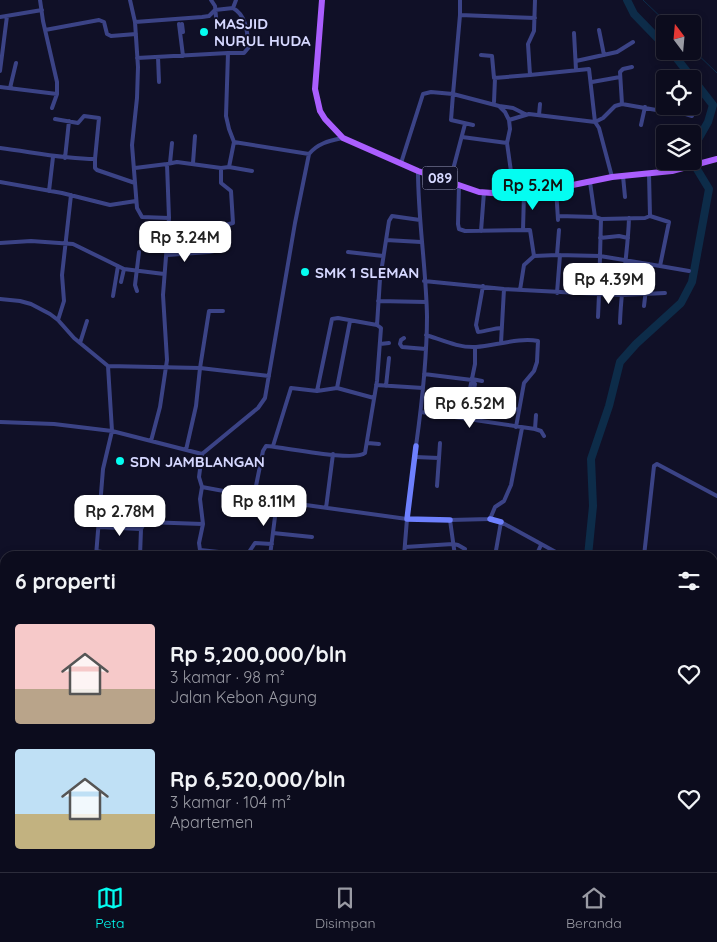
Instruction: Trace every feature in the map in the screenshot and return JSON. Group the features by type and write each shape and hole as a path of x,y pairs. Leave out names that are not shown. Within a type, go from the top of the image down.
{"main road":[{"name":"089","path":"322,0 315,89 317,103 324,119 343,138 418,170 458,185 484,192 514,194 556,188 612,176 649,174 698,165 717,159"},
{"path":"416,446 407,519 450,520"},
{"path":"490,519 501,522"}],"street":[{"path":"40,0 57,82 52,108"},
{"path":"130,0 135,22 137,58 137,98 132,145 136,201 138,212 142,217 168,218"},
{"path":"211,0 215,10 217,28"},
{"path":"233,8 236,0"},
{"path":"460,0 451,120 473,126"},
{"path":"530,75 528,44 534,31 535,0"},
{"path":"135,22 202,17 209,16 215,10 233,8 241,14 244,20 249,47 244,53 137,58"},
{"path":"0,17 42,10"},
{"path":"460,15 534,18"},
{"path":"0,71 7,16"},
{"path":"46,30 99,20 104,22 108,34 111,36 136,34"},
{"path":"181,24 183,56"},
{"path":"599,30 604,55"},
{"path":"574,33 576,70"},
{"path":"576,62 622,50 633,42"},
{"path":"228,53 226,116 234,142 229,167"},
{"path":"482,55 492,56 495,78 494,102"},
{"path":"158,57 159,82"},
{"path":"10,88 16,63"},
{"path":"622,104 620,72 623,69 632,67"},
{"path":"495,78 590,69 595,122 599,128 612,176"},
{"path":"592,82 620,77"},
{"path":"0,87 56,94"},
{"path":"401,163 423,94 431,92 453,94 513,108 525,114 595,122 603,118 614,106 622,104 664,111 673,110 692,116"},
{"path":"539,115 540,104"},
{"path":"499,106 504,110 509,120 510,129 507,143 514,194"},
{"path":"641,125 645,107"},
{"path":"509,120 525,114"},
{"path":"55,119 79,122 84,116 99,118 95,168 135,183"},
{"path":"65,158 69,121"},
{"path":"450,181 465,124"},
{"path":"194,164 195,136"},
{"path":"462,137 507,143"},
{"path":"207,551 200,550 199,547 204,524 200,499 202,487 199,477 202,454 258,408 264,398 309,154 316,146 322,143 343,138"},
{"path":"234,142 309,154"},
{"path":"152,441 160,408 167,351 164,323 164,274 169,227 169,163 172,143"},
{"path":"0,148 53,157 95,160"},
{"path":"49,191 53,157"},
{"path":"134,168 169,163 252,170"},
{"path":"169,227 186,226 192,231 198,232 233,223 231,191 220,183 220,168"},
{"path":"416,446 426,349 426,302 418,170"},
{"path":"649,174 650,216"},
{"path":"623,176 625,196"},
{"path":"590,181 595,217"},
{"path":"0,182 71,195 110,205 136,201"},
{"path":"458,185 459,229 465,231 531,231 534,256"},
{"path":"556,188 558,218 644,218 650,216 669,222 660,266"},
{"path":"481,230 484,192"},
{"path":"523,230 524,193"},
{"path":"58,320 64,301 62,278 71,195"},
{"path":"377,325 378,301 391,217 420,220"},
{"path":"598,317 601,218"},
{"path":"620,323 629,218"},
{"path":"557,293 558,230"},
{"path":"600,238 621,236 628,238"},
{"path":"386,240 421,242"},
{"path":"0,242 66,243 79,246 124,269 164,274"},
{"path":"166,255 224,249"},
{"path":"137,291 135,285 139,252"},
{"path":"348,252 384,256"},
{"path":"520,290 524,265 534,256 600,256 689,271"},
{"path":"644,306 649,264"},
{"path":"113,296 118,266"},
{"path":"121,282 124,269"},
{"path":"424,282 557,293 621,295 665,293"},
{"path":"483,286 476,325 478,332 502,328"},
{"path":"501,343 504,289"},
{"path":"0,299 32,304 58,320 80,343 108,366 200,368 269,376"},
{"path":"378,301 426,302"},
{"path":"186,450 196,406 209,311 223,311"},
{"path":"254,496 263,448 266,446 360,456 365,453 376,385 381,328 377,325 338,318 330,321 317,391"},
{"path":"80,343 87,321"},
{"path":"336,388 350,321"},
{"path":"426,335 459,345 475,347 535,340 539,343 534,371 524,383 516,427"},
{"path":"404,338 400,344 402,347 426,349"},
{"path":"380,344 390,343"},
{"path":"464,418 475,364 475,347"},
{"path":"386,386 389,358"},
{"path":"96,551 103,469 112,431 108,366"},
{"path":"424,374 482,381"},
{"path":"472,380 475,384 472,402 519,410"},
{"path":"376,385 423,388"},
{"path":"273,446 291,388 293,387 317,391 336,388 374,398"},
{"path":"421,412 535,429 541,431 544,436"},
{"path":"535,429 536,415"},
{"path":"0,422 54,424 112,431 202,454"},
{"path":"454,551 450,520 490,519 495,507 504,501 511,485 522,428"},
{"path":"368,443 380,444"},
{"path":"436,486 440,443"},
{"path":"326,508 333,454"},
{"path":"415,457 439,458"},
{"path":"645,551 654,466 657,464 717,496"},
{"path":"202,487 277,501 407,519 405,551"},
{"path":"271,551 277,501"},
{"path":"139,551 142,525 148,521 204,524"},
{"path":"496,551 501,522 553,551"},
{"path":"99,526 141,529"},
{"path":"273,533 312,537"},
{"path":"251,551 255,543 272,544"},
{"path":"405,547 458,544 465,549"},
{"path":"538,551 541,545"}],"waterway":[{"path":"627,0 634,14 656,37"},
{"path":"643,0 659,15"},
{"path":"701,58 717,73"},
{"path":"678,60 713,105 708,122 701,134"},
{"path":"588,551 593,506 591,459 609,406 620,362 636,344 681,303 692,282 709,189 697,170"}],"place":[{"name":"MASJID NURUL HUDA","path":"204,32"},
{"name":"SMK 1 SLEMAN","path":"305,272"},
{"name":"SDN JAMBLANGAN","path":"120,461"}]}
